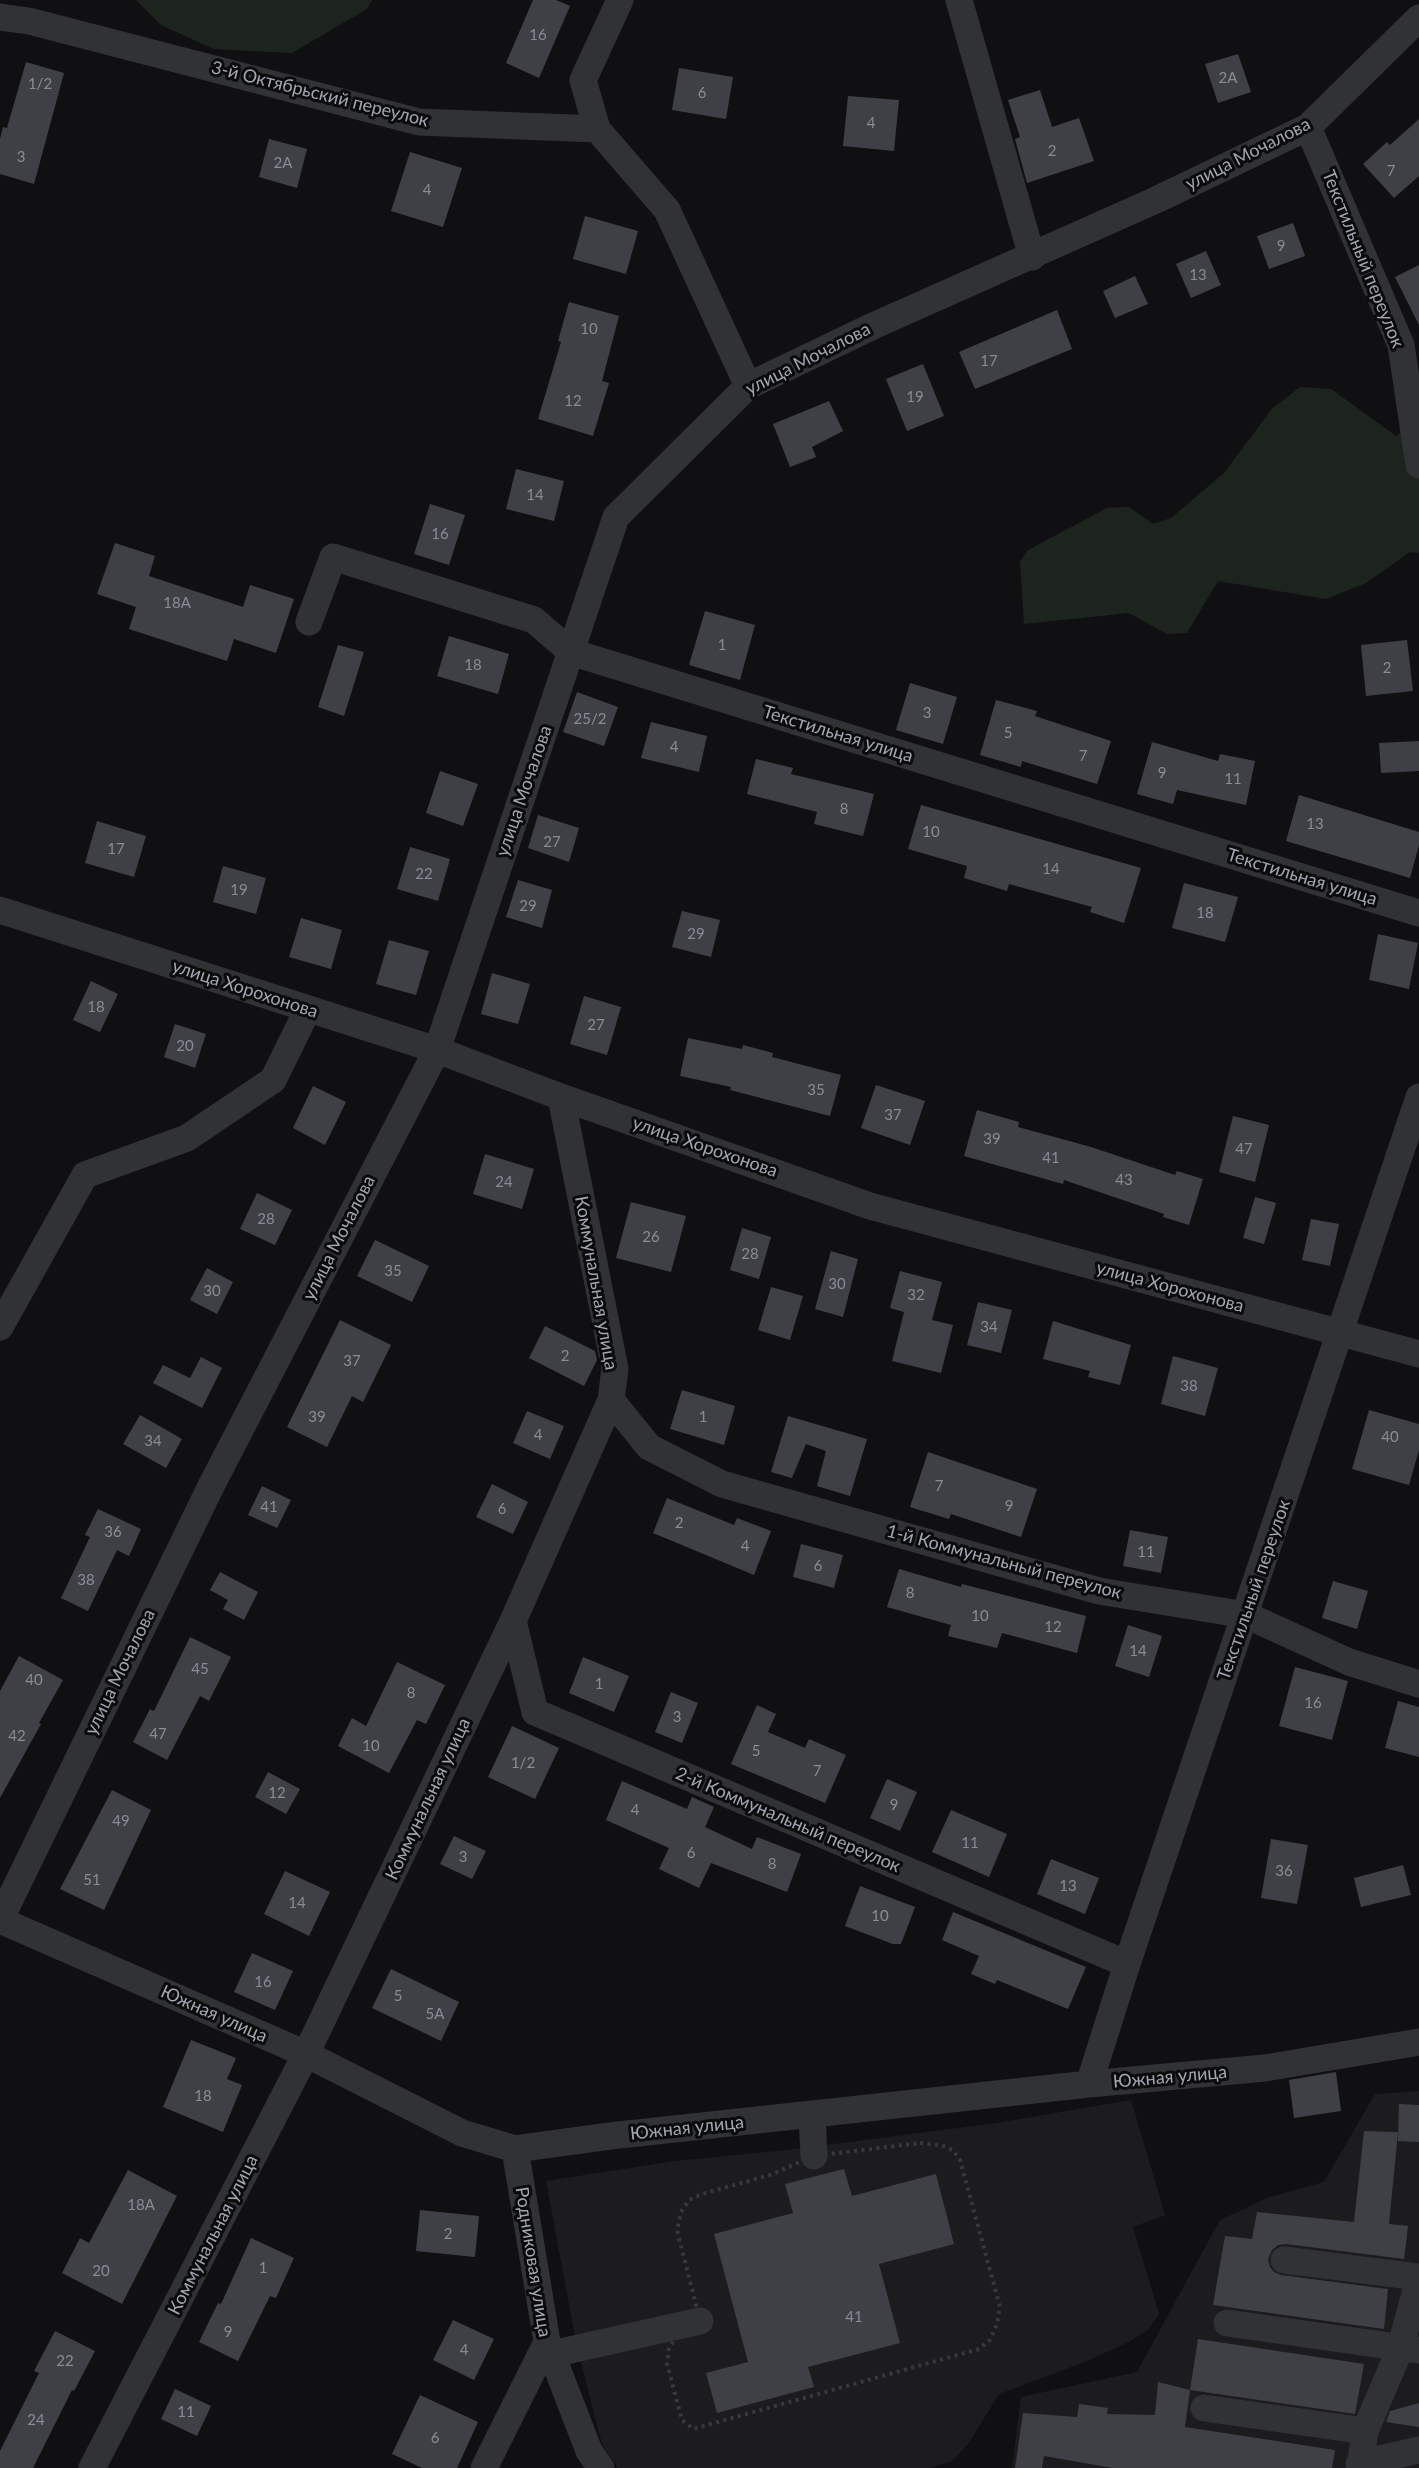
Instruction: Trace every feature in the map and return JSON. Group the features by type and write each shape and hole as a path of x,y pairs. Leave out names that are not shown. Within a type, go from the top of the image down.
{"street":[{"path":"620,0 584,80 597,129 667,210 748,386"},
{"path":"959,0 1032,257"},
{"name":"3-й Октябрьский переулок","path":"0,17 29,21 419,122 597,129"},
{"name":"улица Мочалова","path":"0,1920 211,1486 437,1050 616,517 748,386 873,326 1032,257 1308,127 1419,18"},
{"name":"Текстильный переулок","path":"1308,127 1401,345 1419,465"},
{"name":"Текстильная улица","path":"309,622 333,557 534,620 571,652 1419,913"},
{"name":"улица Хорохонова","path":"0,910 437,1050 561,1097 870,1206 1419,1354"},
{"path":"0,1327 85,1175 187,1138 273,1080 308,1009"},
{"name":"Коммунальная улица","path":"92,2468 306,2054 513,1621 611,1400 615,1369 561,1097"},
{"name":"Текстильный переулок","path":"1089,2084 1419,1097"},
{"name":"1-й Коммунальный переулок","path":"611,1400 649,1447 722,1484 1099,1591 1246,1615 1349,1662 1419,1684"},
{"name":"2-й Коммунальный переулок","path":"513,1621 535,1712 1128,1964"},
{"name":"Южная улица","path":"0,1920 306,2054 462,2133 515,2149 610,2136 1089,2084 1265,2068 1419,2042"},
{"path":"812,2115 814,2156"},
{"name":"Родниковая улица","path":"484,2468 550,2348 515,2149"},
{"path":"1284,2260 1419,2278 1410,2350 1365,2431 1360,2466 1419,2450"},
{"path":"601,2468 589,2451 550,2348 700,2321"},
{"path":"1227,2323 1410,2350"},
{"path":"1204,2408 1365,2431"}],"path":[{"path":"920,2143 941,2145 953,2150 960,2160 1000,2307 997,2324 990,2340 979,2349 693,2429 682,2420 667,2364 669,2348 678,2334 700,2321 677,2230 681,2212 689,2200 702,2194 770,2175 814,2156 920,2143"}],"shaded area":[{"path":"136,0 372,0 367,9 292,53 214,49 161,25"},
{"path":"1300,387 1331,389 1396,436 1419,417 1419,553 1410,552 1366,583 1326,599 1218,581 1187,633 1167,634 1129,613 1024,624 1020,562 1028,550 1107,508 1129,507 1153,524 1171,518 1224,473 1272,409"},
{"path":"1419,2091 1419,2468 1012,2468 1021,2397 1137,2372 1220,2220 1267,2198 1324,2182 1375,2094"},
{"path":"1131,2100 1165,2215 1133,2227 1159,2314 1148,2330 1129,2342 1082,2363 999,2394 968,2444 952,2461 930,2468 618,2468 602,2444 577,2347 546,2181 675,2161 787,2150 997,2123"}],"building":[{"path":"533,0 556,0 570,6 539,78 506,63"},
{"path":"1238,54 1251,92 1218,103 1205,64"},
{"path":"26,62 64,73 34,184 0,174 0,139 3,127 7,128"},
{"path":"679,68 733,77 726,119 672,110"},
{"path":"1040,90 1052,127 1079,118 1094,161 1027,183 1015,139 1020,137 1008,100"},
{"path":"848,96 899,100 894,151 843,146"},
{"path":"1419,119 1419,176 1394,198 1363,164 1387,142 1390,145"},
{"path":"269,139 307,149 297,188 259,177"},
{"path":"410,152 462,168 443,227 391,211"},
{"path":"585,216 638,231 626,274 573,259"},
{"path":"1293,223 1305,256 1269,269 1257,236"},
{"path":"1206,251 1221,285 1191,298 1176,264"},
{"path":"1419,265 1419,325 1395,277"},
{"path":"1135,276 1148,304 1115,318 1103,291"},
{"path":"569,302 619,316 602,381 609,383 593,436 538,419 561,342 558,341"},
{"path":"1057,310 1072,349 975,389 959,352"},
{"path":"923,364 944,416 907,431 886,379"},
{"path":"829,401 843,431 812,447 816,457 790,467 773,424"},
{"path":"516,469 564,481 554,521 506,509"},
{"path":"430,504 465,515 449,565 414,554"},
{"path":"115,543 155,556 149,576 243,607 250,585 294,599 276,653 234,639 227,661 129,629 136,607 97,594"},
{"path":"705,611 755,625 740,680 689,665"},
{"path":"449,636 509,654 498,694 437,676"},
{"path":"1407,640 1413,691 1366,696 1361,645"},
{"path":"338,645 364,652 344,716 318,707"},
{"path":"910,683 957,697 943,744 896,730"},
{"path":"577,692 618,707 604,746 563,732"},
{"path":"996,700 1037,711 1035,716 1111,741 1097,784 1022,761 1021,767 980,755"},
{"path":"651,722 707,736 699,772 641,758"},
{"path":"1419,741 1419,771 1381,773 1379,743"},
{"path":"1152,742 1218,761 1220,754 1255,761 1246,805 1177,790 1173,804 1137,794"},
{"path":"756,759 793,768 791,774 874,794 863,836 814,824 817,812 747,794"},
{"path":"440,771 478,784 463,826 426,813"},
{"path":"1299,795 1419,832 1419,845 1410,878 1286,841"},
{"path":"921,805 1141,868 1124,923 1090,912 1092,907 1009,884 1007,891 964,878 967,866 908,849"},
{"path":"538,815 579,828 569,862 528,848"},
{"path":"97,821 146,836 134,877 85,863"},
{"path":"410,847 450,859 438,901 397,889"},
{"path":"223,866 266,878 256,914 213,902"},
{"path":"518,880 552,890 542,928 506,917"},
{"path":"1184,883 1238,897 1225,942 1172,928"},
{"path":"682,911 720,920 711,957 672,947"},
{"path":"301,918 342,930 331,969 289,957"},
{"path":"1378,934 1418,943 1409,989 1369,980"},
{"path":"389,940 429,951 416,995 376,984"},
{"path":"492,973 530,984 518,1024 481,1014"},
{"path":"91,981 118,994 100,1032 73,1020"},
{"path":"584,996 621,1007 607,1055 570,1044"},
{"path":"175,1024 206,1034 195,1068 164,1057"},
{"path":"688,1038 742,1049 743,1045 773,1053 772,1057 841,1075 830,1116 730,1090 731,1087 680,1076"},
{"path":"876,1085 925,1101 910,1145 861,1128"},
{"path":"313,1086 346,1102 325,1145 293,1128"},
{"path":"977,1110 1019,1122 1018,1127 1091,1147 1175,1175 1177,1171 1203,1179 1189,1225 1163,1217 1164,1214 1064,1180 1063,1184 964,1156"},
{"path":"1233,1116 1269,1125 1255,1182 1219,1172"},
{"path":"485,1154 534,1169 522,1209 473,1194"},
{"path":"257,1193 292,1210 275,1245 240,1229"},
{"path":"1255,1197 1276,1203 1264,1244 1243,1238"},
{"path":"631,1202 686,1216 671,1272 616,1258"},
{"path":"1311,1219 1339,1224 1330,1266 1302,1260"},
{"path":"742,1228 771,1237 759,1279 730,1270"},
{"path":"375,1240 429,1266 412,1302 357,1276"},
{"path":"831,1251 858,1259 843,1317 815,1309"},
{"path":"207,1268 233,1282 217,1314 190,1300"},
{"path":"900,1271 942,1282 932,1320 953,1325 941,1373 892,1361 904,1312 890,1308"},
{"path":"771,1287 803,1296 790,1340 758,1330"},
{"path":"978,1302 1012,1310 1001,1353 967,1345"},
{"path":"340,1320 391,1345 363,1402 352,1396 327,1447 287,1427"},
{"path":"1053,1321 1131,1345 1120,1385 1088,1377 1090,1371 1043,1359"},
{"path":"545,1326 595,1351 597,1360 584,1386 529,1358"},
{"path":"1173,1356 1218,1368 1205,1416 1161,1404"},
{"path":"201,1357 222,1368 202,1408 153,1383 163,1365 190,1378"},
{"path":"682,1390 735,1406 724,1445 670,1429"},
{"path":"1369,1410 1419,1424 1419,1450 1409,1485 1352,1469"},
{"path":"527,1411 564,1426 550,1459 513,1443"},
{"path":"140,1415 182,1439 166,1468 123,1444"},
{"path":"788,1416 867,1439 850,1496 817,1486 826,1451 806,1444 792,1478 771,1472"},
{"path":"928,1452 1037,1489 1021,1537 951,1514 949,1519 910,1507"},
{"path":"492,1484 528,1502 513,1534 476,1517"},
{"path":"262,1486 291,1500 277,1528 248,1515"},
{"path":"667,1498 734,1525 737,1518 771,1531 754,1575 653,1533"},
{"path":"98,1509 141,1529 129,1556 117,1550 88,1611 61,1598 90,1537 85,1535"},
{"path":"1130,1530 1168,1537 1161,1573 1123,1566"},
{"path":"801,1544 843,1555 834,1588 793,1577"},
{"path":"899,1569 961,1587 962,1584 1086,1616 1077,1653 1002,1633 997,1648 948,1636 951,1625 887,1607"},
{"path":"220,1572 258,1592 244,1620 223,1609 228,1600 210,1590"},
{"path":"1333,1581 1368,1591 1357,1629 1322,1618"},
{"path":"1128,1625 1162,1636 1149,1677 1115,1666"},
{"path":"190,1637 231,1657 209,1701 200,1696 167,1760 133,1742 150,1709 154,1711"},
{"path":"19,1656 63,1680 0,1798 0,1691"},
{"path":"583,1657 629,1676 614,1712 569,1693"},
{"path":"397,1662 445,1685 426,1724 417,1720 389,1773 338,1746 352,1718 366,1726"},
{"path":"1295,1667 1348,1681 1332,1740 1279,1726"},
{"path":"671,1692 698,1703 682,1743 655,1732"},
{"path":"1398,1701 1419,1707 1419,1757 1385,1748"},
{"path":"757,1705 776,1714 768,1732 805,1748 809,1739 846,1755 825,1803 731,1764"},
{"path":"512,1726 559,1748 535,1799 488,1777"},
{"path":"268,1772 300,1789 286,1814 255,1797"},
{"path":"887,1779 917,1792 900,1831 870,1818"},
{"path":"622,1781 687,1809 692,1797 714,1807 705,1827 752,1849 757,1837 801,1854 787,1892 711,1863 699,1888 659,1869 669,1848 606,1820"},
{"path":"112,1790 151,1810 104,1910 60,1889"},
{"path":"951,1810 1007,1834 989,1877 932,1852"},
{"path":"454,1836 486,1851 472,1879 440,1864"},
{"path":"1271,1839 1308,1845 1297,1904 1261,1898"},
{"path":"1051,1859 1099,1878 1085,1914 1037,1894"},
{"path":"1403,1865 1411,1895 1361,1907 1354,1878"},
{"path":"285,1871 330,1892 309,1936 264,1914"},
{"path":"860,1886 915,1907 901,1944 893,1944 845,1926"},
{"path":"953,1912 1086,1967 1068,2009 997,1980 995,1984 971,1974 979,1956 942,1940"},
{"path":"252,1953 293,1971 275,2010 234,1992"},
{"path":"391,1969 459,2002 441,2041 372,2008"},
{"path":"191,2040 236,2058 227,2079 242,2085 223,2132 163,2107"},
{"path":"1336,2072 1341,2111 1294,2118 1289,2080"},
{"path":"1399,2104 1419,2105 1419,2142 1398,2141"},
{"path":"1364,2131 1398,2132 1389,2224 1408,2226 1404,2259 1286,2244 1278,2245 1272,2250 1268,2259 1274,2272 1281,2275 1388,2289 1384,2329 1213,2305 1225,2236 1252,2239 1257,2212 1354,2222"},
{"path":"844,2169 852,2196 936,2174 954,2244 879,2264 900,2343 808,2367 814,2387 717,2413 706,2373 748,2362 714,2234 793,2213 785,2184"},
{"path":"128,2170 177,2196 122,2304 62,2273 80,2238 89,2243"},
{"path":"420,2210 479,2216 475,2257 416,2251"},
{"path":"251,2238 294,2258 276,2298 270,2296 238,2361 199,2342 218,2303 221,2304"},
{"path":"453,2320 494,2339 474,2380 433,2360"},
{"path":"55,2331 95,2351 74,2391 72,2390 33,2468 0,2468 0,2451 39,2373 34,2371"},
{"path":"1198,2339 1364,2364 1355,2414 1190,2390"},
{"path":"1158,2382 1190,2390 1185,2427 1335,2450 1332,2468 1113,2468 1044,2456 1042,2468 1015,2468 1023,2413 1077,2417 1079,2404 1108,2408 1107,2414 1155,2415"},
{"path":"175,2389 211,2406 197,2436 161,2419"},
{"path":"420,2395 478,2422 457,2468 422,2468 392,2454"},
{"path":"1419,2403 1419,2427 1386,2422 1390,2411"}]}
